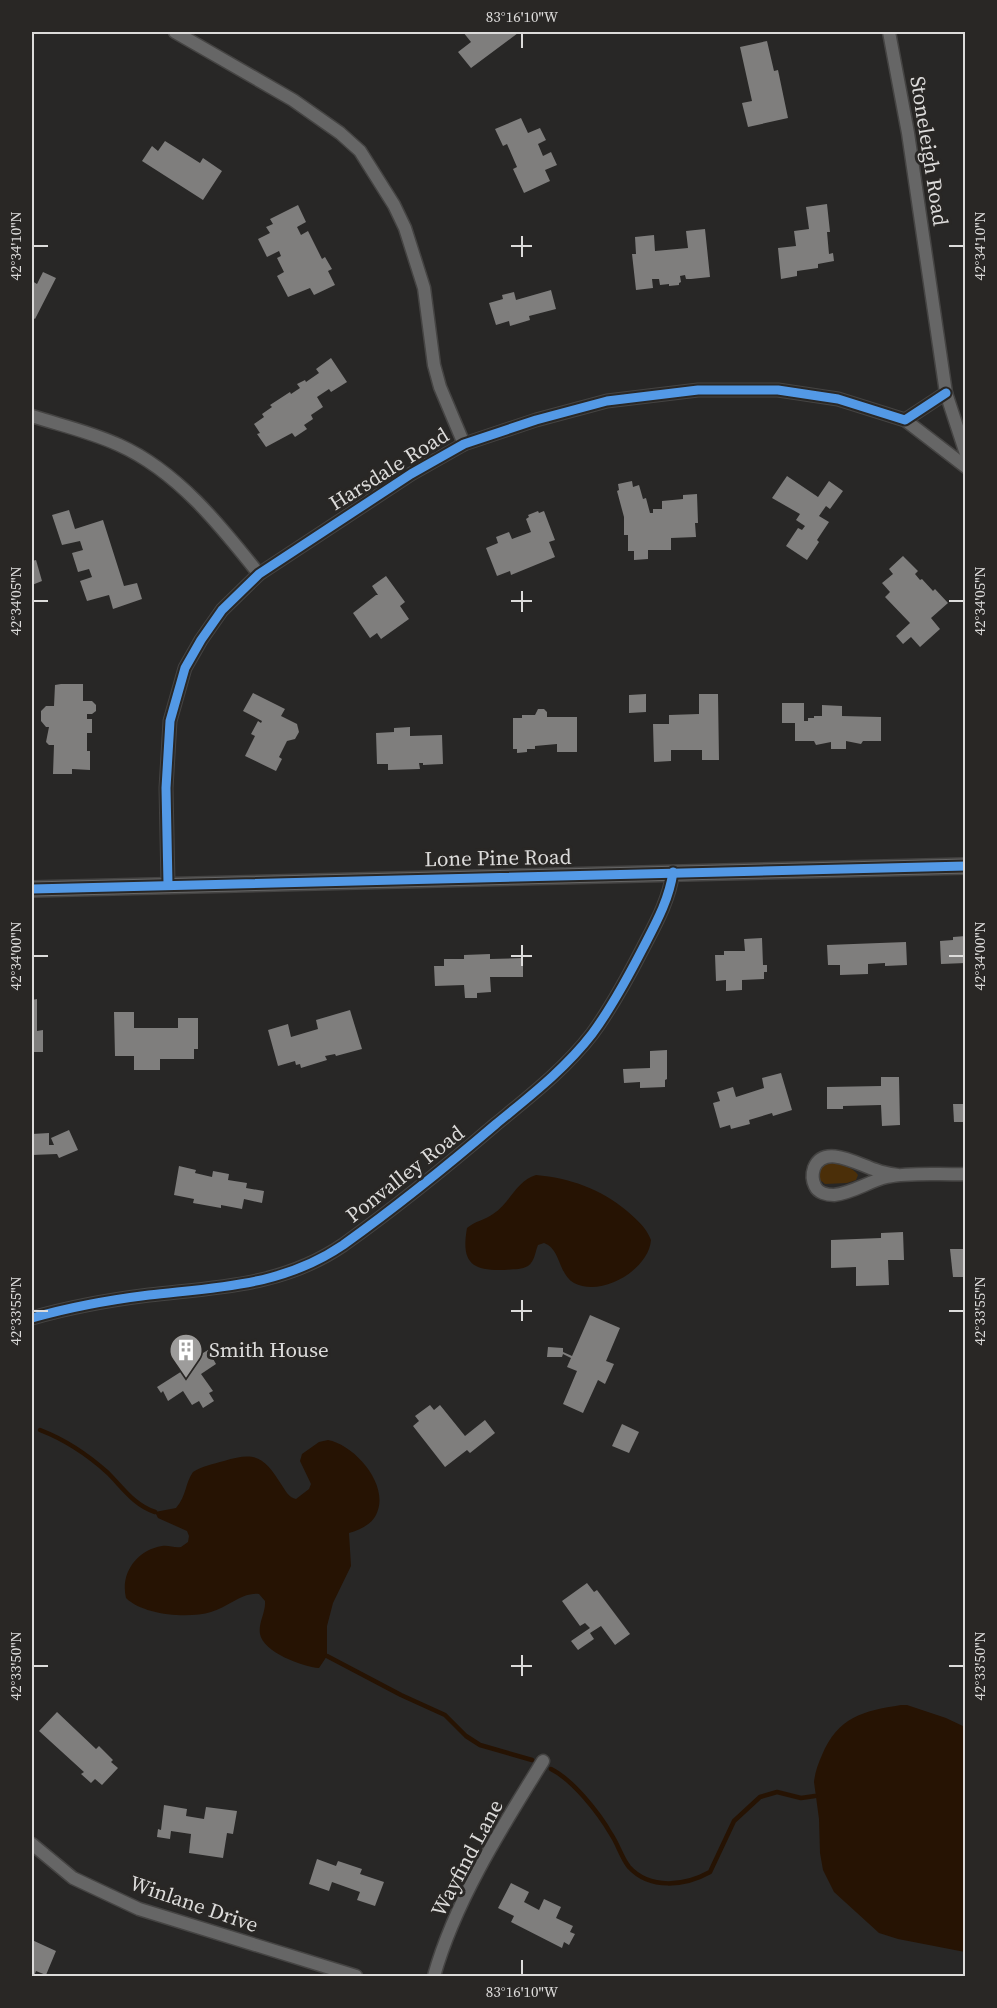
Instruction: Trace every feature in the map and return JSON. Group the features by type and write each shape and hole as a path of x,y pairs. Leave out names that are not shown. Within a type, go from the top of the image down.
{"street":[{"path":"175,32 293,100 340,133 360,151 394,205 405,228 424,288 437,376 464,444"},
{"name":"Stoneleigh Road","path":"889,32 908,133 946,393 966,454"},
{"name":"Harsdale Road","path":"168,885 167,752 174,703 185,668 201,640 222,610 244,586 259,574 411,474 464,444 536,420 607,401 698,390 778,390 832,398 904,420 966,466"},
{"path":"904,420 946,393"},
{"path":"32,416 119,445 143,458 197,502 259,574"},
{"name":"Lone Pine Road","path":"32,888 966,866"},
{"name":"Ponvalley Road","path":"32,1318 96,1302 257,1281 299,1269 343,1245 455,1159 546,1083 570,1059 597,1025 628,976 664,907 673,873"},
{"path":"898,1176 842,1157 832,1156 823,1157 817,1162 812,1177 820,1192 833,1195 885,1178 966,1174"},
{"name":"Wayfind Lane","path":"434,1977 443,1947 483,1862 543,1761"},
{"name":"Winlane Drive","path":"32,1844 73,1878 139,1909 356,1977"}],"shaded area":[{"path":"831,1163 853,1170 858,1175 856,1180 847,1183 825,1184 819,1179 819,1173 823,1166"},
{"path":"536,1175 584,1186 607,1197 627,1211 644,1227 651,1240 642,1261 622,1278 598,1287 585,1287 569,1279 554,1251 544,1243 538,1245 532,1262 522,1268 483,1269 471,1262 466,1249 467,1228 493,1214 523,1182"},
{"path":"328,1440 349,1450 368,1468 379,1492 379,1504 371,1522 349,1533 351,1566 333,1603 327,1626 327,1656 319,1668 303,1665 285,1657 268,1647 263,1641 260,1630 265,1601 259,1594 247,1595 211,1612 190,1615 154,1612 126,1598 128,1572 138,1558 153,1548 181,1547 188,1542 187,1531 158,1518 155,1512 176,1508 193,1472 208,1465 236,1458 253,1457 260,1459 288,1494 296,1499 309,1489 311,1484 300,1461 302,1454 319,1442"},
{"path":"901,1705 946,1718 965,1727 965,1952 879,1933 834,1892 823,1870 814,1782 828,1742 844,1724 853,1718 875,1710"}],"building":[{"path":"463,32 518,33 471,68 458,52 471,42"},
{"path":"767,41 774,71 778,70 788,118 748,127 742,103 752,101 740,47"},
{"path":"521,118 528,133 540,128 546,140 538,144 543,156 551,152 557,165 545,170 550,181 524,193 513,169 517,167 507,144 503,146 495,129"},
{"path":"165,141 200,163 203,158 222,171 203,200 142,161 152,146 158,151"},
{"path":"827,204 830,232 827,232 829,254 833,253 834,261 818,264 818,268 797,271 797,276 781,279 778,248 796,246 794,231 809,229 806,207"},
{"path":"298,205 306,222 297,227 301,235 308,231 322,259 325,257 332,269 328,271 335,285 314,295 310,288 288,297 277,276 284,272 277,258 281,256 279,251 267,257 258,239 270,233 266,227 273,224 270,219"},
{"path":"705,229 710,277 686,279 685,275 680,276 679,285 669,286 669,284 660,285 659,279 652,279 653,288 636,290 632,254 636,254 635,237 654,235 655,251 688,248 686,231"},
{"path":"43,272 56,278 35,319 32,317 32,281 37,284"},
{"path":"551,290 556,309 529,316 530,320 510,326 509,321 496,325 489,303 503,299 502,295 514,292 516,300"},
{"path":"331,358 347,382 317,397 323,407 311,415 313,419 304,425 307,429 295,437 292,433 266,447 257,434 260,433 254,424 264,417 262,414 272,407 270,405 300,388 297,384 305,380 306,382 319,373 316,369"},
{"path":"787,476 818,497 829,481 843,491 830,509 826,506 819,516 829,522 807,560 786,546 798,528 802,530 805,526 796,520 800,514 772,498"},
{"path":"632,481 633,487 639,485 650,513 653,513 653,509 662,509 662,501 683,499 683,495 697,494 696,537 671,538 671,550 648,550 648,559 634,560 634,551 628,551 628,535 624,535 624,517 617,491 619,490 618,484"},
{"path":"69,510 75,529 103,520 124,586 137,583 142,599 113,609 109,595 87,601 80,581 92,577 89,569 78,572 72,553 83,550 80,541 62,545 52,515"},
{"path":"538,511 539,513 544,511 555,540 549,542 555,557 511,575 510,571 497,576 486,548 498,543 496,537 509,532 512,539 531,532 526,519 528,515"},
{"path":"903,556 918,571 915,574 920,580 922,579 933,591 935,589 948,603 931,618 940,629 920,647 911,637 903,644 896,636 910,623 885,597 890,592 882,583 893,574 889,569"},
{"path":"36,560 42,581 32,585 32,561"},
{"path":"386,576 405,602 400,606 409,619 381,639 377,633 370,638 353,613 378,595 372,586"},
{"path":"83,684 83,701 92,701 96,705 96,711 87,714 87,719 92,719 92,733 87,733 90,770 72,769 72,774 53,774 54,745 46,742 49,727 41,721 41,711 46,706 54,706 55,685"},
{"path":"253,693 285,709 281,716 297,724 299,732 295,739 287,741 279,757 282,759 276,771 245,756 255,736 251,734 258,721 261,723 262,721 243,711"},
{"path":"646,694 646,712 629,713 629,695"},
{"path":"699,694 718,694 719,760 702,760 702,750 671,750 671,761 654,762 653,724 669,724 669,715 699,714"},
{"path":"782,703 804,703 804,721 814,716 822,716 822,705 842,706 842,716 881,717 881,741 863,741 861,744 846,741 846,749 831,749 831,742 816,745 814,741 795,741 795,723 782,723"},
{"path":"538,709 544,709 547,717 577,717 577,752 557,752 557,744 535,746 535,749 527,749 527,752 517,753 517,749 513,749 513,718 535,715"},
{"path":"410,727 410,736 442,735 443,764 423,765 419,763 420,769 388,770 388,764 377,764 376,733 394,732 394,728"},
{"path":"966,936 966,963 941,964 940,941"},
{"path":"762,938 763,965 767,965 764,979 742,980 742,990 726,991 726,980 716,981 715,955 724,955 724,951 745,951 744,939"},
{"path":"906,942 907,965 868,964 868,974 840,975 840,965 828,965 827,945"},
{"path":"490,954 490,959 523,958 523,977 490,977 491,992 477,993 477,998 465,998 464,985 435,986 434,966 444,966 444,959 464,959 464,955"},
{"path":"37,999 37,1031 43,1030 43,1052 33,1052 32,1000"},
{"path":"350,1010 362,1049 336,1056 335,1054 325,1056 327,1060 301,1068 300,1064 296,1065 295,1061 278,1066 268,1030 288,1024 291,1037 318,1029 316,1020"},
{"path":"114,1012 134,1012 134,1028 178,1028 178,1018 198,1018 198,1049 194,1049 194,1059 160,1059 160,1070 134,1070 134,1056 115,1056"},
{"path":"667,1050 665,1087 640,1088 640,1082 624,1083 623,1069 650,1068 650,1051"},
{"path":"781,1073 792,1110 749,1120 750,1124 731,1129 730,1125 720,1128 713,1103 720,1101 717,1092 733,1087 736,1097 764,1088 762,1078"},
{"path":"881,1077 899,1077 900,1125 882,1126 881,1105 843,1106 843,1109 827,1109 827,1087 881,1086"},
{"path":"953,1104 966,1104 966,1122 954,1122"},
{"path":"69,1130 78,1150 59,1158 57,1154 32,1155 32,1134 49,1133 49,1145 54,1145 51,1138"},
{"path":"179,1166 212,1177 213,1171 229,1174 228,1180 247,1183 246,1188 264,1191 262,1203 244,1199 242,1209 221,1205 221,1208 193,1203 194,1199 174,1195"},
{"path":"903,1232 904,1260 888,1260 889,1285 856,1286 856,1267 831,1268 831,1240 881,1238 881,1233"},
{"path":"950,1249 966,1249 966,1277 953,1277"},
{"path":"590,1315 620,1328 606,1361 614,1364 605,1384 598,1380 583,1413 563,1404 577,1371 567,1367 571,1358 563,1354 562,1357 547,1357 548,1347 563,1348 563,1352 572,1356"},
{"name":"Smith House","path":"208,1350 216,1364 201,1374 213,1391 209,1393 214,1401 203,1408 199,1401 192,1405 183,1391 168,1401 163,1391 161,1393 157,1387 190,1366 188,1362"},
{"path":"430,1405 434,1410 440,1405 465,1436 485,1420 495,1433 470,1453 467,1450 445,1467 413,1426 419,1421 415,1416"},
{"path":"622,1424 639,1432 629,1453 612,1446"},
{"path":"587,1583 594,1592 597,1590 630,1634 615,1645 601,1626 590,1633 594,1639 578,1650 571,1641 590,1628 585,1623 580,1626 562,1601"},
{"path":"57,1712 96,1749 99,1746 118,1768 102,1785 95,1779 91,1783 81,1774 84,1772 39,1731"},
{"path":"164,1805 187,1809 186,1816 204,1819 206,1807 237,1811 233,1834 227,1833 223,1858 189,1853 191,1834 171,1831 170,1839 157,1837 158,1829 161,1830"},
{"path":"317,1859 336,1866 338,1861 362,1869 360,1874 384,1882 375,1906 357,1900 360,1892 332,1882 329,1891 309,1884"},
{"path":"511,1883 529,1892 524,1902 539,1910 544,1899 561,1907 556,1918 573,1926 570,1932 575,1934 569,1945 564,1942 562,1948 511,1922 514,1916 498,1908"},
{"path":"32,1940 56,1951 46,1975 36,1971 32,1976"}],"waterway":[{"path":"40,1430 59,1438 84,1454 108,1473 135,1501 155,1512"},
{"path":"327,1656 445,1715 466,1736 480,1745 532,1760"},
{"path":"551,1769 568,1781 593,1807 629,1867 637,1874 657,1882 679,1883 710,1872 734,1821 760,1797 777,1792 801,1798 815,1796"}],"cycle path":[{"path":"168,884 166,788 170,721 185,668 201,640 222,610 259,574 411,474 464,444 536,420 607,401 698,390 778,390 838,399 905,420 946,393"},
{"path":"32,889 966,866"},
{"path":"32,1318 119,1299 225,1286 274,1277 320,1259 343,1245 459,1155 547,1082 582,1047 606,1013 637,959 661,911 673,872"}],"place":[{"name":"Smith House","path":"186,1379"}]}
